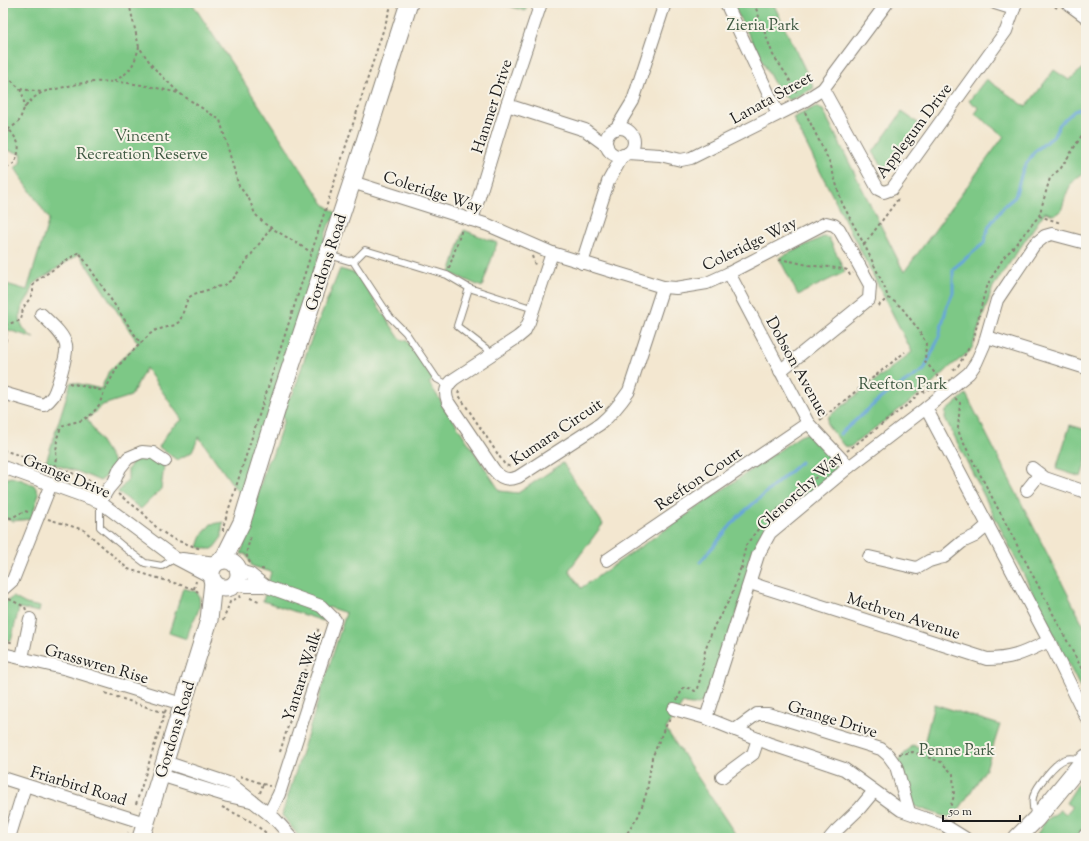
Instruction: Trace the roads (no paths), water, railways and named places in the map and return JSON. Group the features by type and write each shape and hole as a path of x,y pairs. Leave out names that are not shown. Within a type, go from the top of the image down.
{"street":[{"name":"Gordons Road","path":"139,826 175,702 215,623 227,575 247,527 278,404 319,253 352,182 409,3"},
{"name":"Hanmer Drive","path":"472,220 507,105 541,3"},
{"path":"582,263 608,182 626,154 633,147 633,102 665,3"},
{"path":"726,3 778,114"},
{"name":"Lanata Street","path":"626,154 660,155 681,160 691,158 823,90 887,3"},
{"path":"995,3 1015,6"},
{"path":"1067,3 1086,17"},
{"name":"Applegum Drive","path":"823,90 878,189 884,192 892,189 1003,36 1015,6"},
{"path":"608,182 607,137 614,130 633,102"},
{"path":"507,105 585,130 625,129 632,136"},
{"path":"585,130 615,155 626,154"},
{"name":"Lanata Street","path":"632,136 660,155"},
{"name":"Coleridge Way","path":"352,182 488,225 552,253 663,287 676,288 707,283 730,273 826,223 834,225 839,229 870,285 869,299 780,370"},
{"name":"Glenorchy Way","path":"706,718 753,571 761,549 770,533 849,467 926,408 943,385 969,373 976,363 986,337 997,300 1034,245 1045,236 1052,234 1086,243"},
{"path":"454,387 454,379 524,332 534,309 552,253"},
{"name":"Dobson Avenue","path":"730,273 810,425 849,467"},
{"name":"Kumara Circuit","path":"454,387 446,396 448,402 498,476 511,480 518,477 600,424 620,406 629,391 663,287"},
{"path":"3,393 44,405 54,395 67,347 58,330 42,314"},
{"path":"986,337 1086,368"},
{"path":"926,408 1049,642 1086,717"},
{"name":"Reefton Court","path":"607,560 810,425"},
{"path":"100,502 114,482 120,468 128,458 142,452 153,453 165,461"},
{"name":"Grange Drive","path":"6,470 51,484 100,502 175,558 227,575"},
{"path":"1027,490 1036,472 1045,478 1086,492"},
{"path":"6,594 51,484"},
{"path":"869,557 916,568 929,561 944,557 962,542 975,536 988,525"},
{"name":"Grange Drive","path":"175,558 227,575"},
{"name":"Yantara Walk","path":"227,575 265,586 321,606 335,620 279,794 269,814"},
{"name":"Methven Avenue","path":"750,583 987,659 1015,657 1049,642"},
{"path":"22,658 30,619"},
{"name":"Grasswren Rise","path":"3,654 67,669 175,702"},
{"path":"674,708 706,718 758,739 844,769 901,810 944,825 966,838"},
{"name":"Grange Drive","path":"735,730 757,714 768,714 880,749 888,755 896,766 908,812"},
{"path":"722,777 753,754 758,739"},
{"path":"1017,838 1036,820 1085,759"},
{"path":"157,768 231,784 269,814 292,838"},
{"name":"Friarbird Road","path":"3,778 139,826"},
{"path":"9,838 25,786"},
{"path":"830,838 860,808 874,791"},
{"path":"1028,838 1036,820"},
{"path":"1083,838 1086,834"}],"lane":[{"path":"319,253 353,261 356,260 365,250 447,275 469,288 534,309"},
{"path":"353,261 390,317 406,333 438,379 454,387"},
{"path":"469,288 457,326 493,354"},
{"path":"100,502 100,527 145,563 162,566 175,558"}],"waterway":[{"path":"840,434 881,398 924,370 938,340 947,306 953,293 953,269 984,243 989,226 1004,206 1015,197 1023,169 1035,151 1053,137 1060,124 1074,111 1086,107"},
{"path":"700,562 738,517 801,462"}],"park label":[{"name":"Zieria Park","path":"763,24"},
{"name":"Vincent Recreation Reserve","path":"142,144"},
{"name":"Reefton Park","path":"903,383"},
{"name":"Penne Park","path":"957,749"}]}
